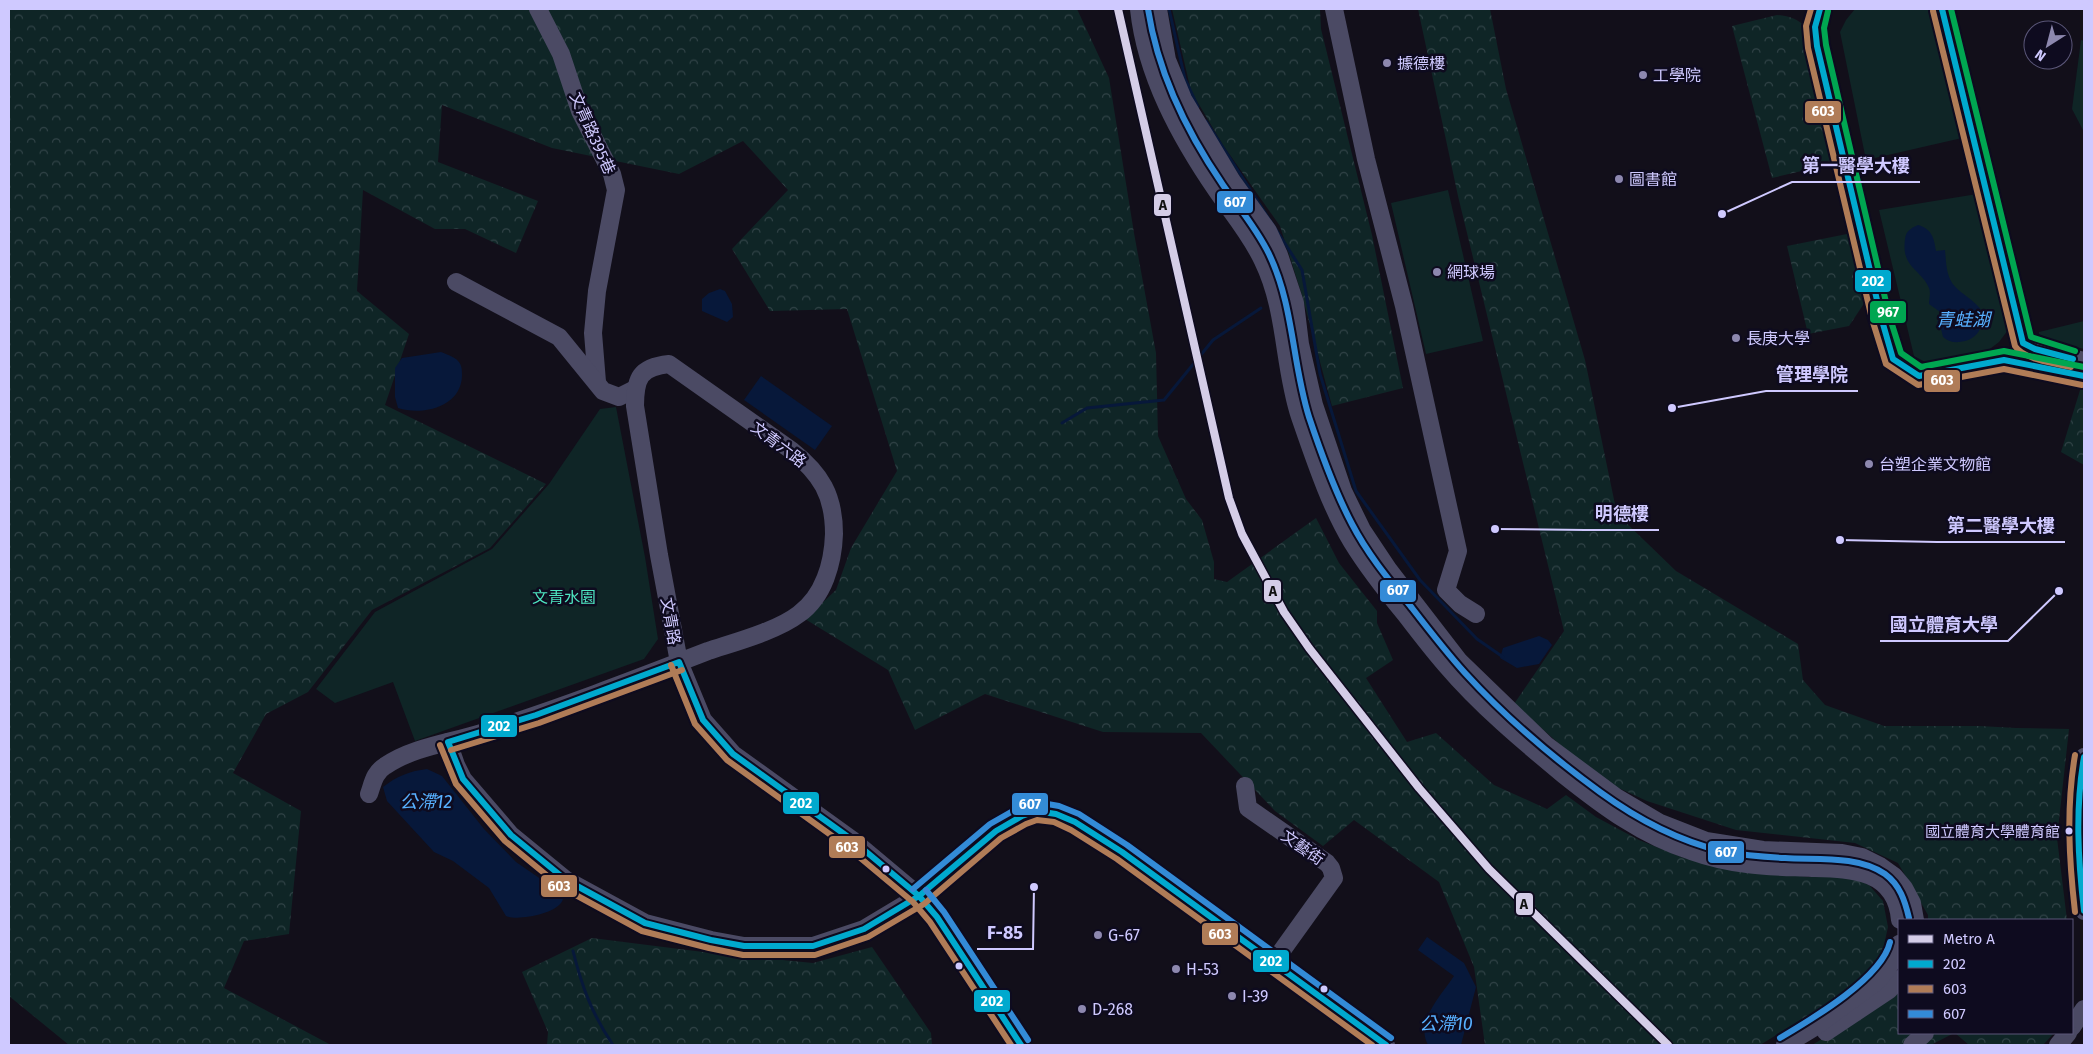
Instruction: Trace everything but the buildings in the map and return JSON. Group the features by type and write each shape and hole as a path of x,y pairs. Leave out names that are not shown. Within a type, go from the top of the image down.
{"street":[{"name":"文青路395巷","path":"538,9 561,54 580,111 612,174 616,190 597,291 594,325 597,382"},
{"path":"1139,9 1153,70 1169,110 1218,192 1254,242 1275,290 1281,313 1291,382 1300,416 1331,501 1351,541 1376,578 1447,667 1496,717 1536,752 1602,804 1646,834 1691,852 1745,864 1855,870 1876,878 1892,894 1900,919"},
{"path":"1158,9 1167,60 1183,99 1227,174 1268,231 1282,263 1295,303 1300,344 1314,406 1343,491 1362,530 1388,569 1458,662 1546,744 1616,797 1660,823 1706,841 1764,850 1842,853 1862,857 1887,871 1904,888 1912,903 1915,919"},
{"path":"1334,9 1366,159 1404,306 1458,551 1446,590 1460,604 1476,614"},
{"path":"1820,9 1815,27 1817,46 1881,316 1893,359 1919,376 2004,360 2084,376"},
{"path":"1942,9 2024,343 2035,349 2084,361"},
{"path":"456,282 559,337 603,391 619,397 635,389"},
{"name":"文青六路","path":"635,389 642,373 653,366 669,364 807,463 821,479 829,497 834,516 832,559 826,579 815,597 799,614 776,626 679,662"},
{"name":"文青路","path":"635,389 635,406 659,555 679,662 703,720 733,754 851,839 919,896 937,917 1021,1045"},
{"path":"369,794 376,774 383,767 403,755 536,716 679,662"},
{"path":"448,742 456,765 464,779 511,835 566,880 645,923 711,940 744,946 813,946 864,929 919,896 996,831 1022,816 1036,811 1056,814 1076,822 1122,852 1386,1045"},
{"path":"2084,757 2079,782 2077,816 2077,848 2084,912"},
{"name":"文藝街","path":"1245,786 1248,808 1327,863 1331,868 1334,878 1273,963"},
{"path":"1785,1045 1813,1028 1876,983 1886,972 1898,949"},
{"path":"1804,1045 1866,1006 1889,990 1898,980"},
{"path":"2075,1029 2084,1009"},
{"path":"1902,1045 1913,1034"},
{"path":"1912,1045 1924,1034"},
{"path":"2058,1045 2070,1034"}],"green space":[{"path":"9,9 1077,9 1109,78 1156,353 1158,436 1186,499 1202,520 1214,562 1214,579 1227,582 1316,518 1339,563 1377,611 1377,623 1393,660 1366,678 1407,742 1436,733 1494,785 1547,809 1566,795 1596,817 1639,840 1684,858 1761,872 1809,877 1848,875 1869,885 1883,901 1888,927 1882,954 1867,974 1836,998 1760,1045 1485,1045 1474,967 1439,882 1354,820 1323,846 1275,811 1201,733 1103,732 985,694 915,730 888,670 805,619 836,590 851,548 897,471 847,309 770,311 732,249 788,190 743,141 679,174 552,148 442,105 438,162 538,201 516,253 465,229 435,229 363,190 357,291 409,334 385,405 546,484 490,548 372,610 308,692 266,714 233,773 301,811 289,934 244,941 224,988 331,1045 69,1045 9,996"},
{"path":"1172,9 1320,9 1321,29 1372,235 1403,388 1332,406 1301,292 1280,226 1223,145 1191,91"},
{"path":"1418,9 1490,9 1506,89 1585,360 1617,514 1676,571 1798,644 1803,680 1825,705 1884,726 1980,726 2069,729 2057,838 2067,919 1928,919 1928,915 1898,863 1855,843 1736,830 1647,801 1599,779 1514,704 1564,631 1458,196"},
{"path":"1855,9 1930,9 1933,12 1962,138 1866,160 1840,32 1846,20"},
{"path":"1777,15 1793,18 1806,27 1836,163 1772,178 1732,26"},
{"path":"2081,40 2084,41 2084,132 2072,109"},
{"name":"網球場","path":"1448,190 1483,341 1426,354 1391,203"},
{"path":"1977,194 2008,330 1999,342 1987,351 1927,363 1914,356 1879,210"},
{"path":"1852,233 1865,302 1849,326 1808,334 1787,246"},
{"path":"2084,321 2084,349 2049,340 2039,334 2039,332"},
{"path":"2081,387 2084,388 2084,465 2061,452"},
{"name":"文青水園","path":"616,407 645,557 658,639 644,659 415,741 393,682 335,703 316,689 375,612 492,549 549,484 600,409"},
{"path":"592,938 719,954 813,963 872,947 931,1033 932,1045 547,1045 548,1032 522,972"},
{"path":"1898,994 1898,1034 1952,1034 1931,1045 1812,1045"},
{"path":"1956,1034 2053,1034 2043,1045 1969,1045"}],"water":[{"name":"青蛙湖","path":"1918,225 1929,232 1936,251 1945,250 1947,270 1951,281 1955,287 1980,308 1983,314 1980,329 1970,339 1954,342 1943,337 1940,325 1937,322 1943,314 1929,304 1929,288 1912,267 1906,256 1906,234"},
{"path":"720,289 725,291 732,304 733,317 727,322 702,311 702,299 709,293"},
{"path":"441,352 455,358 461,366 460,387 455,395 448,402 429,410 418,411 398,408 395,397 395,368 402,358"},
{"path":"761,376 832,426 815,450 744,400"},
{"path":"1539,636 1548,640 1552,645 1539,664 1517,668 1500,658 1503,648"},
{"name":"公滯12","path":"427,769 442,776 484,829 516,862 564,895 563,900 557,907 535,916 519,918 506,916 489,888 453,861 434,852 387,801 383,787 404,775"},
{"name":"公滯10","path":"1427,937 1464,963 1476,987 1461,1045 1428,1045 1425,1036 1427,1018 1431,1009 1454,976 1418,950"}],"waterway":[{"path":"1169,9 1185,79 1198,107"},
{"path":"1206,121 1302,270 1320,374 1356,491 1420,580 1477,639 1503,657"},
{"path":"1062,423 1087,408 1164,400 1213,340 1261,308"},
{"path":"573,951 589,1000 599,1022 613,1045"}],"metro line":[{"name":"A","path":"1118,9 1229,498 1242,534 1284,612 1309,648 1419,788 1489,869 1668,1045"}],"transit line":[{"name":"607","path":"1148,9 1159,56 1175,101 1210,165 1259,236 1277,274 1288,314 1303,397 1328,471 1345,511 1380,568 1451,657 1496,705 1547,751 1600,792 1657,828 1688,841 1721,851 1769,857 1850,861 1874,868 1885,874 1895,883 1904,900 1909,918"},
{"name":"603","path":"1811,9 1806,26 1808,48 1872,319 1886,364 1918,385 2004,369 2082,385"},
{"name":"202","path":"1820,9 1815,27 1817,46 1881,317 1893,359 1919,376 2004,360 2084,376"},
{"name":"202","path":"1942,9 2023,343 2035,349 2073,359"},
{"name":"967","path":"1951,9 2031,337 2075,351"},
{"name":"967","path":"1828,11 1824,28 1826,45 1889,315 1901,353 1921,367 2004,351 2084,367"},
{"name":"603","path":"1933,11 2015,346 2019,351 2032,358 2071,367"},
{"name":"202","path":"679,662 703,720 733,754 851,839 919,896 864,929 813,946 744,946 711,940 645,923 566,880 511,835 463,779 448,742 536,715 679,662"},
{"name":"603","path":"671,665 695,724 727,760 846,846 913,902 930,922 1011,1045"},
{"name":"603","path":"451,750 539,723 682,670"},
{"name":"603","path":"440,745 456,784 505,841 561,887 642,931 743,955 815,955 868,937 924,904 1001,838 1026,824 1037,820 1054,822 1071,830 1117,859 1372,1045"},
{"name":"603","path":"2075,755 2070,794 2069,834 2075,912"},
{"name":"202","path":"2084,757 2078,815 2080,872 2084,911"},
{"name":"607","path":"913,889 990,824 1018,808 1036,802 1059,806 1079,814 1127,845 1391,1038"},
{"name":"202","path":"919,896 996,831 1022,816 1036,811 1056,814 1075,822 1122,852 1386,1045"},
{"name":"607","path":"926,890 944,912 1028,1040"},
{"name":"202","path":"919,896 937,917 1021,1045"},
{"name":"607","path":"1780,1038 1827,1009 1860,983 1874,970 1884,956 1890,942"}],"place":[{"name":"據德樓","path":"1387,63"},
{"name":"工學院","path":"1643,75"},
{"name":"圖書館","path":"1619,179"},
{"name":"第一醫學大樓","path":"1722,214"},
{"name":"網球場","path":"1437,272"},
{"name":"長庚大學","path":"1736,338"},
{"name":"管理學院","path":"1672,408"},
{"name":"台塑企業文物館","path":"1869,464"},
{"name":"明德樓","path":"1495,529"},
{"name":"第二醫學大樓","path":"1840,540"},
{"name":"國立體育大學","path":"2059,591"},
{"name":"國立體育大學體育館","path":"2069,831"},
{"name":"F-85","path":"1034,887"},
{"name":"G-67","path":"1098,935"},
{"name":"H-53","path":"1176,969"},
{"name":"I-39","path":"1232,996"},
{"name":"D-268","path":"1082,1009"}]}
